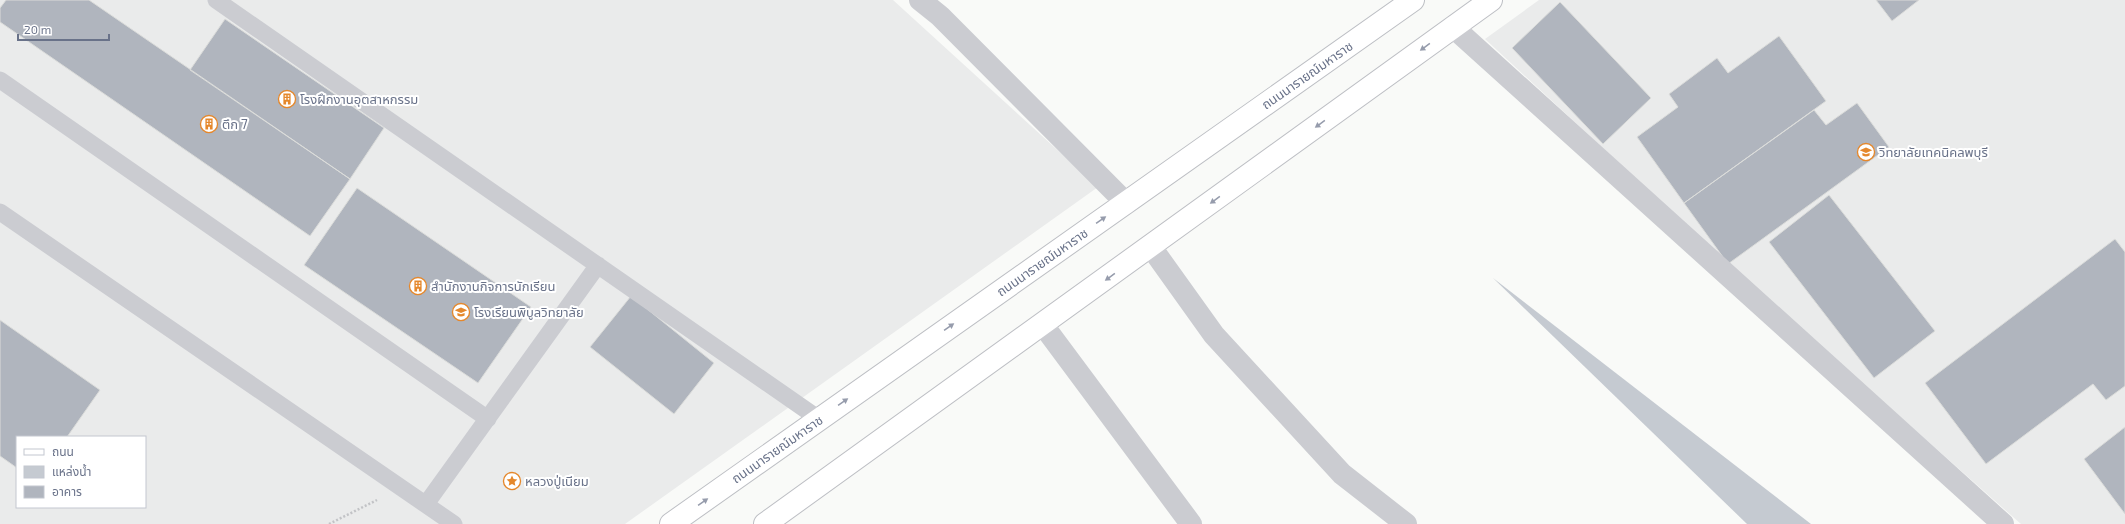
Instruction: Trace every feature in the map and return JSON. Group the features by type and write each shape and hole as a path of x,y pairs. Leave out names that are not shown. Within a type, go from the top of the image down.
{"main road":[{"name":"ถนนนารายณ์มหาราช","path":"671,524 1413,0"},
{"path":"765,524 1043,325 1491,0"}],"street":[{"path":"920,0 940,16 1126,203"},
{"path":"1453,27 2003,524"},
{"path":"1151,247 1214,335 1342,474 1406,524"},
{"path":"1043,325 1191,524"}],"lane":[{"path":"216,0 819,419"},
{"path":"0,80 488,419"},
{"path":"0,212 454,524"},
{"path":"426,504 598,265"}],"path":[{"path":"329,524 402,488"}],"shaded area":[{"name":"โรงเรียนพิบูลวิทยาลัย","path":"0,0 893,0 1098,187 625,524 0,524"},
{"name":"วิทยาลัยเทคนิคลพบุรี","path":"1539,0 2125,0 2125,524 2021,524 1728,264 1485,39"}],"water":[{"path":"1493,278 1811,524 1747,524"}],"building":[{"name":"ตึก 7","path":"6,0 89,0 350,179 310,236 0,22 0,8"},
{"path":"1876,0 1919,0 1892,21"},
{"path":"1560,2 1651,98 1603,144 1512,48"},
{"name":"โรงฝึกงานอุตสาหกรรม","path":"225,19 384,128 350,179 190,70"},
{"path":"1779,36 1826,101 1684,203 1637,137 1678,107 1669,94 1717,58 1728,73"},
{"path":"1857,103 1889,147 1728,264 1684,203 1814,110 1826,125"},
{"name":"สำนักงานกิจการนักเรียน","path":"357,188 531,307 478,383 304,265"},
{"path":"1829,195 1935,331 1874,378 1769,242"},
{"path":"2115,239 2125,252 2125,386 2106,400 2093,384 1986,464 1925,383"},
{"path":"631,296 714,363 674,414 590,347"},
{"path":"0,320 100,390 68,436 16,436 16,467 0,456"},
{"path":"2125,427 2125,514 2084,459"}],"place":[{"name":"โรงฝึกงานอุตสาหกรรม","path":"287,99"},
{"name":"ตึก 7","path":"209,124"},
{"name":"วิทยาลัยเทคนิคลพบุรี","path":"1866,152"},
{"name":"สำนักงานกิจการนักเรียน","path":"418,286"},
{"name":"โรงเรียนพิบูลวิทยาลัย","path":"461,312"},
{"name":"หลวงปู่เนียม","path":"512,481"}]}
